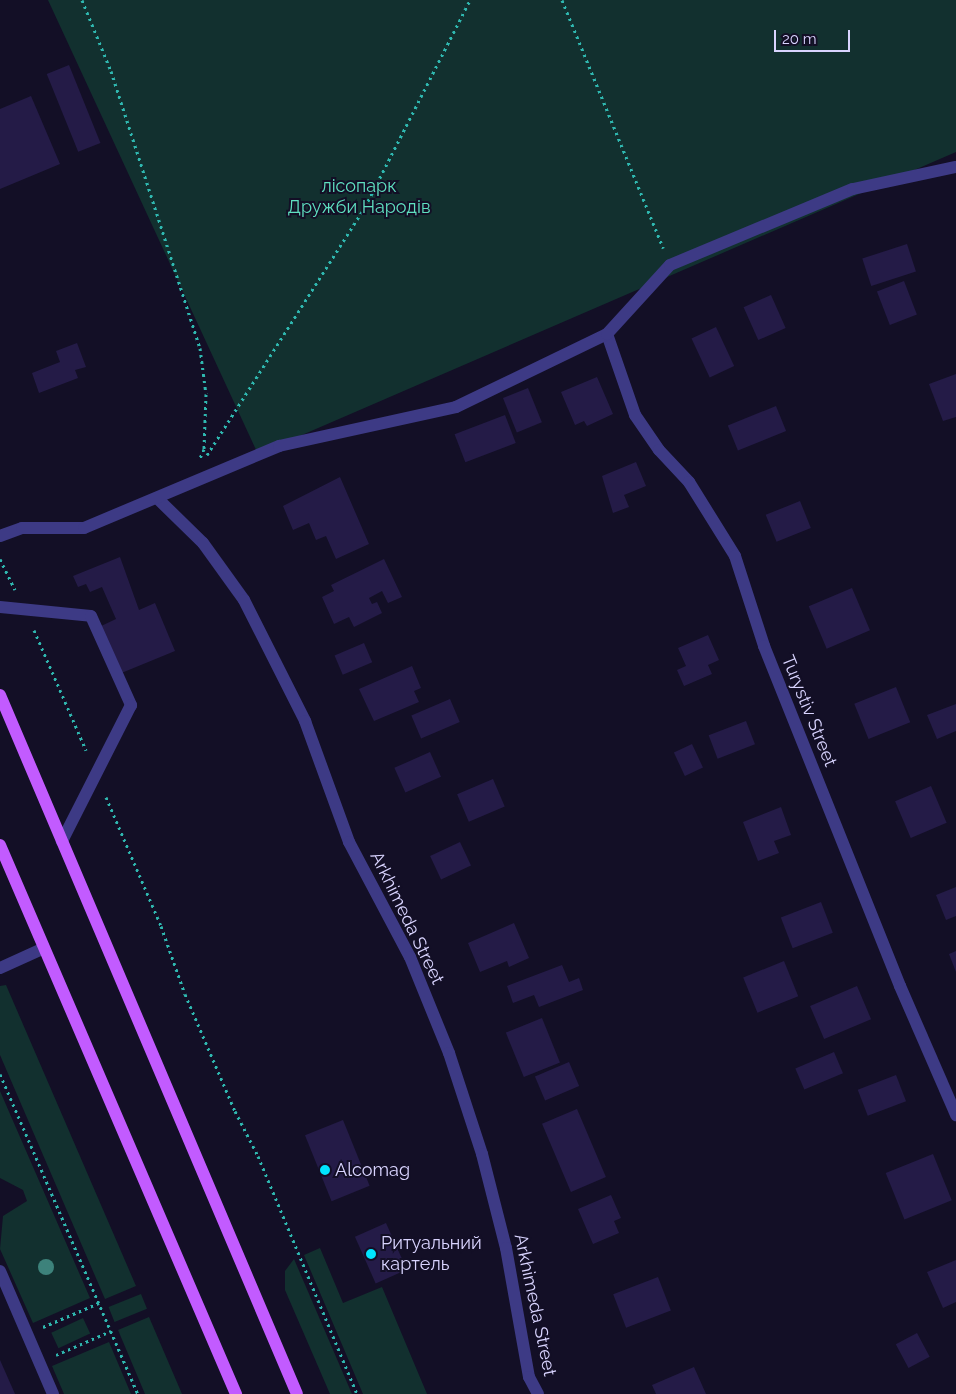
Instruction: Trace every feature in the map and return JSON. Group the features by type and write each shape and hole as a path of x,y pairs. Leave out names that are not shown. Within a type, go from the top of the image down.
{"main road":[{"path":"0,695 297,1394"},
{"path":"0,845 236,1394"}],"street":[{"path":"0,536 22,528 84,528 279,446 456,408 607,334 670,265 853,189 956,167"},
{"name":"Turystiv Street","path":"607,334 635,415 659,450 689,482 735,556 768,655 956,1115"},
{"name":"Arkhimeda Street","path":"157,498 203,543 244,600 304,721 349,842 410,957 449,1053 482,1154 506,1248 529,1377 538,1394"},
{"path":"0,607 90,616 131,705 62,841"},
{"path":"0,968 44,948"},
{"path":"0,1271 53,1394"}],"path":[{"path":"82,0 111,71 200,348 206,394 204,449 189,483"},
{"path":"189,483 365,206 470,0"},
{"path":"562,0 670,265"},
{"path":"0,559 24,609 161,926 216,1067 258,1156 357,1394"},
{"path":"0,1074 138,1394"},
{"path":"27,1334 99,1303"},
{"path":"39,1363 111,1331"}],"green space":[{"name":"лісопарк Дружби Народів","path":"48,0 956,0 956,152 258,454"},
{"path":"6,985 136,1286 105,1299 0,1055 0,986"},
{"path":"0,1091 90,1298 33,1323 0,1249 3,1216 27,1201 23,1190 0,1178"},
{"path":"320,1248 343,1303 382,1287 427,1394 363,1394 304,1255"},
{"path":"294,1259 352,1394 330,1394 285,1290 285,1271"},
{"path":"141,1294 147,1309 115,1322 109,1307"},
{"path":"149,1317 182,1394 145,1394 118,1330"},
{"path":"83,1318 90,1333 58,1348 51,1333"},
{"path":"109,1342 131,1394 64,1394 52,1366"}],"building":[{"path":"69,65 100,143 78,152 47,74"},
{"path":"31,96 60,164 0,189 0,109"},
{"path":"907,244 916,272 871,286 862,259"},
{"path":"904,281 917,315 890,325 877,291"},
{"path":"771,295 786,328 758,340 744,307"},
{"path":"716,327 734,366 710,377 692,338"},
{"path":"77,343 86,367 75,370 78,378 39,393 32,373 60,362 56,351"},
{"path":"956,374 956,417 943,421 929,384"},
{"path":"597,377 613,414 587,426 584,421 575,425 561,392"},
{"path":"528,388 542,422 517,432 503,398"},
{"path":"776,406 786,431 738,451 728,425"},
{"path":"505,415 516,443 465,462 455,434"},
{"path":"636,462 646,486 624,495 629,507 613,513 602,476"},
{"path":"340,477 369,544 336,559 326,536 316,540 309,523 293,530 283,506"},
{"path":"800,501 811,528 777,542 766,515"},
{"path":"120,557 139,610 155,603 175,651 119,674 99,627 116,619 102,587 90,592 86,584 78,587 73,576"},
{"path":"384,559 402,597 388,603 382,591 369,598 372,604 377,602 382,613 354,627 349,617 334,624 322,597 334,591 331,585"},
{"path":"852,588 870,630 827,649 809,606"},
{"path":"708,635 719,660 708,665 712,674 684,686 677,670 686,666 678,648"},
{"path":"364,643 372,662 343,675 335,656"},
{"path":"412,666 421,688 414,691 419,702 374,721 359,689"},
{"path":"896,687 910,722 869,739 854,704"},
{"path":"450,699 460,722 421,738 411,715"},
{"path":"956,704 956,731 937,739 927,715"},
{"path":"746,721 755,744 718,759 709,735"},
{"path":"692,744 703,768 685,776 674,752"},
{"path":"430,752 441,777 405,793 394,768"},
{"path":"493,779 505,807 469,822 457,794"},
{"path":"931,786 947,823 911,838 895,801"},
{"path":"781,807 791,835 774,841 779,853 758,861 743,822"},
{"path":"460,842 471,866 441,880 430,856"},
{"path":"956,887 956,916 946,920 936,895"},
{"path":"821,902 833,933 793,948 781,917"},
{"path":"514,923 529,958 509,967 507,961 480,972 468,943"},
{"path":"956,951 956,972 949,954"},
{"path":"784,961 798,996 757,1013 743,977"},
{"path":"562,965 569,982 579,978 583,990 539,1007 534,995 513,1003 507,986"},
{"path":"857,986 871,1019 824,1039 810,1006"},
{"path":"542,1018 560,1063 524,1077 506,1033"},
{"path":"834,1052 843,1073 804,1090 795,1068"},
{"path":"569,1062 579,1086 545,1100 535,1076"},
{"path":"896,1075 906,1101 868,1116 858,1090"},
{"path":"577,1109 606,1177 571,1192 542,1124"},
{"path":"343,1120 370,1186 332,1201 305,1135"},
{"path":"933,1154 952,1200 904,1219 886,1173"},
{"path":"611,1195 621,1218 614,1221 619,1233 593,1244 578,1209"},
{"path":"386,1223 407,1270 376,1283 355,1237"},
{"path":"956,1260 956,1302 943,1308 927,1272"},
{"path":"658,1277 671,1311 626,1328 613,1294"},
{"path":"917,1333 930,1357 908,1368 896,1344"},
{"path":"0,1360 15,1394 0,1394"},
{"path":"694,1367 706,1394 656,1394 652,1385"}],"place":[{"name":"Alcomag","path":"325,1170"},
{"name":"Ритуальний картель","path":"371,1254"}]}
